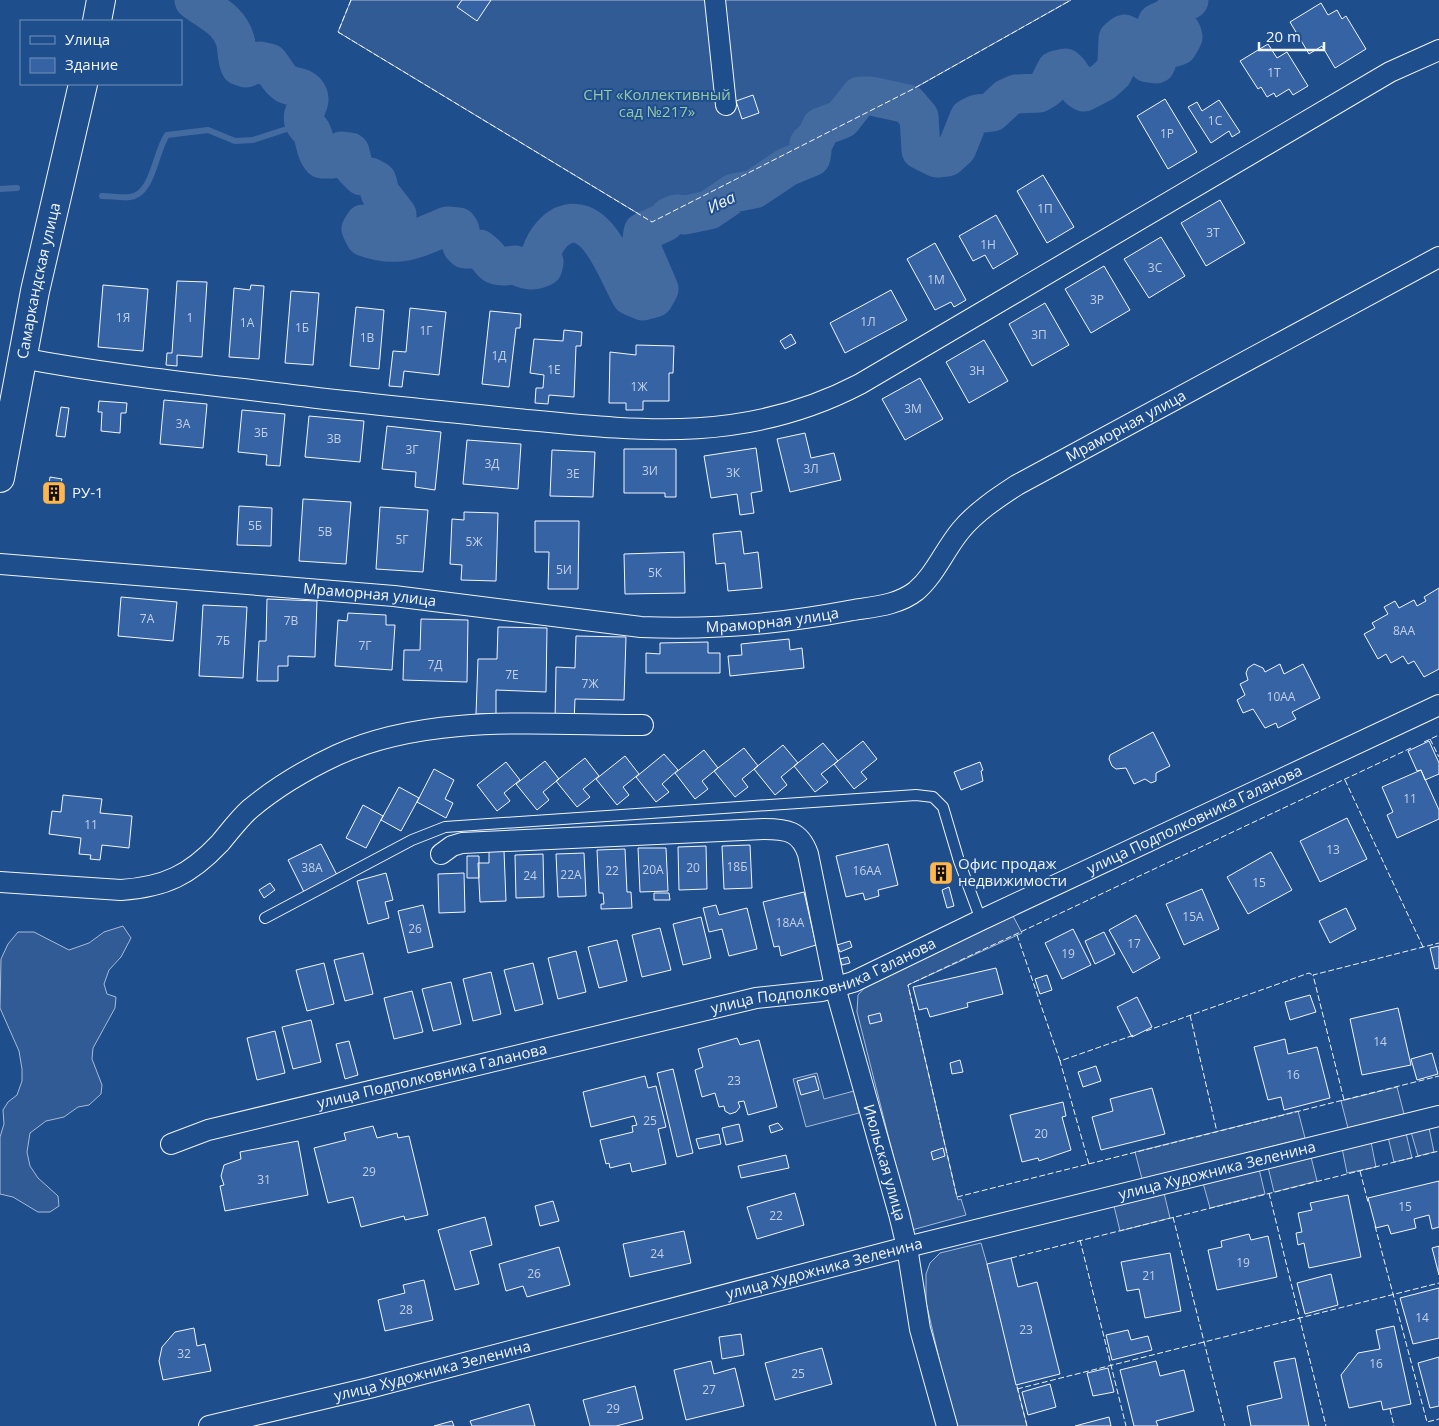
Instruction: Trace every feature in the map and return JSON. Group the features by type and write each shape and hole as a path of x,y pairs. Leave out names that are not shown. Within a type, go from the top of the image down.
{"street":[{"path":"97,20 101,0"},
{"path":"715,0 726,105"},
{"path":"21,358 396,408 621,429 696,428 746,423 786,415 836,396 860,384 1390,72 1439,50"},
{"name":"Самаркандская улица","path":"0,478 21,358 83,85"},
{"name":"Мраморная улица","path":"0,564 394,596 641,627 677,629 788,622 893,603 915,592 927,580 962,528 991,502 1017,485 1439,257"},
{"name":"улица Подполковника Галанова","path":"171,1144 208,1130 756,998 835,987 853,982 1439,704"},
{"path":"0,882 121,890 161,884 176,879 204,858 236,822 280,788 337,755 369,743 402,734 472,725 644,724"},
{"name":"Июльская улица","path":"440,854 452,846 462,843 764,829 792,832 799,836 808,854 835,987 907,1247 920,1329 947,1426"},
{"name":"улица Художника Зеленина","path":"209,1426 369,1388 907,1247 1439,1116"}],"lane":[{"path":"265,918 412,840 445,827 916,795 933,797 943,807 959,861 981,920"}],"shaded area":[{"name":"СНТ «Коллективный сад №217»","path":"351,0 1071,0 913,89 652,222 338,32"},
{"path":"1013,916 1022,933 908,985 957,1197 958,1200 961,1199 966,1215 912,1230 857,1012 858,995 867,985"},
{"path":"123,926 131,938 121,957 109,970 104,984 107,994 116,997 115,1008 93,1048 92,1059 102,1085 101,1094 89,1105 78,1107 64,1117 46,1121 30,1133 27,1152 30,1166 38,1178 58,1196 59,1206 50,1212 38,1212 13,1197 0,1194 0,1137 4,1124 3,1110 8,1102 17,1095 22,1081 19,1051 0,1008 1,959 8,944 18,932 34,932 69,950 89,943 104,932"},
{"path":"817,1073 824,1099 854,1091 859,1113 806,1127 793,1079"},
{"path":"1397,1087 1404,1114 1348,1128 1341,1101"},
{"path":"1298,1111 1305,1138 1142,1179 1135,1152"},
{"path":"1429,1128 1434,1152 1418,1156 1411,1132"},
{"path":"1406,1133 1412,1158 1394,1162 1388,1137"},
{"path":"1371,1142 1376,1167 1347,1173 1342,1148"},
{"path":"1311,1157 1317,1181 1274,1192 1268,1167"},
{"path":"1259,1169 1265,1194 1210,1208 1203,1183"},
{"path":"1164,1193 1170,1218 1120,1231 1114,1206"},
{"path":"981,1243 1027,1426 958,1426 947,1393 926,1302 926,1274 930,1263 940,1253"}],"building":[{"path":"462,0 491,0 477,21 457,7"},
{"path":"1321,3 1328,15 1337,10 1342,19 1346,16 1366,49 1335,68 1322,46 1309,54 1290,22"},
{"path":"1268,44 1277,58 1287,52 1308,86 1293,95 1289,89 1276,97 1274,93 1267,97 1261,87 1258,89 1240,61"},
{"path":"753,95 759,113 742,119 736,101"},
{"path":"1165,99 1197,152 1168,169 1137,116"},
{"path":"1219,100 1240,132 1232,137 1229,131 1211,143 1188,107 1197,102 1202,111"},
{"path":"1043,175 1074,227 1047,243 1017,191"},
{"path":"1220,200 1245,243 1206,266 1181,223"},
{"path":"996,215 1018,254 993,269 985,255 973,261 959,236"},
{"path":"1161,237 1185,276 1149,298 1124,259"},
{"path":"935,243 966,300 954,307 951,302 935,310 907,259"},
{"path":"1104,266 1130,310 1091,333 1065,289"},
{"path":"177,281 207,282 202,357 177,355 177,366 166,365 167,353 172,353"},
{"path":"103,285 148,289 143,351 98,347"},
{"path":"251,285 264,286 259,359 229,357 234,288 250,290"},
{"path":"891,290 907,320 845,353 830,323"},
{"path":"291,291 319,293 313,365 285,363"},
{"path":"1045,303 1069,345 1032,366 1009,324"},
{"path":"356,307 384,310 379,369 350,366"},
{"path":"410,308 446,312 439,375 404,371 402,387 389,386 393,351 406,352"},
{"path":"490,311 521,314 520,328 516,328 509,387 482,384"},
{"path":"564,330 582,332 581,346 576,346 574,397 549,395 548,404 535,403 536,388 543,388 544,375 530,373 534,339 563,341"},
{"path":"791,334 796,343 785,349 780,341"},
{"path":"984,340 1008,381 969,403 946,362"},
{"path":"636,345 674,346 673,373 669,373 669,401 643,401 643,410 626,410 626,403 609,403 610,352 636,355"},
{"path":"920,378 943,419 905,440 882,399"},
{"path":"164,400 207,404 203,448 160,444"},
{"path":"99,401 127,403 126,413 121,413 120,433 101,431 102,412 98,412"},
{"path":"61,407 69,408 65,437 56,436"},
{"path":"242,410 285,414 280,466 266,465 267,455 238,452"},
{"path":"309,416 364,421 360,462 305,457"},
{"path":"387,426 441,432 435,490 415,487 416,472 382,469"},
{"path":"805,433 811,458 834,453 841,480 790,492 777,439"},
{"path":"467,440 521,444 518,489 463,484"},
{"path":"756,448 762,491 751,493 754,513 740,515 737,494 711,498 704,456"},
{"path":"624,449 676,449 676,497 665,497 665,493 624,493"},
{"path":"552,450 595,452 593,497 550,496"},
{"name":"РУ-1","path":"50,477 62,479 60,486 49,484"},
{"name":"РУ-1","path":"48,488 60,490 59,497 47,496"},
{"path":"303,499 351,502 346,564 299,561"},
{"path":"239,506 272,508 271,546 237,545"},
{"path":"380,507 428,510 423,572 376,569"},
{"path":"464,512 498,513 496,581 461,580 462,565 450,564 452,519 464,520"},
{"path":"535,521 579,521 578,589 548,589 549,552 535,552"},
{"path":"741,531 744,554 758,552 762,588 728,591 725,563 716,564 713,534"},
{"path":"684,552 685,593 625,594 624,554"},
{"path":"1439,588 1439,669 1424,677 1414,661 1408,664 1403,656 1391,663 1386,654 1378,659 1364,634 1375,628 1372,623 1388,614 1384,607 1395,601 1399,608 1414,600 1417,606 1426,601 1424,597"},
{"path":"121,597 177,602 173,641 118,636"},
{"path":"267,599 317,601 315,657 288,656 288,666 278,666 278,681 257,681 259,641 266,641"},
{"path":"203,605 247,607 243,678 199,676"},
{"path":"348,613 386,615 386,625 395,625 392,670 335,666 338,620 347,621"},
{"path":"421,619 468,620 467,682 403,680 404,650 420,650"},
{"path":"498,627 547,628 546,692 496,690 496,714 476,714 478,659 497,659"},
{"path":"576,636 626,637 624,700 575,699 574,723 555,722 556,667 575,668"},
{"path":"789,639 790,650 802,648 804,668 730,676 728,656 742,655 741,644"},
{"path":"708,642 708,653 720,653 720,673 646,673 646,653 660,654 660,643"},
{"path":"1254,664 1263,668 1265,672 1280,664 1284,674 1303,664 1320,698 1292,712 1296,719 1278,728 1276,723 1265,728 1253,709 1243,713 1237,700 1245,695 1240,684 1248,680 1246,673 1248,668"},
{"path":"1153,732 1170,766 1156,773 1156,781 1151,783 1145,779 1134,784 1126,768 1116,769 1112,766 1109,759 1110,755"},
{"path":"863,741 877,759 861,772 867,779 854,789 834,764"},
{"path":"1429,741 1439,763 1439,774 1425,780 1421,770 1417,771 1408,751"},
{"path":"823,743 838,761 821,774 828,782 815,792 794,766"},
{"path":"783,745 798,763 781,777 787,785 775,795 754,769"},
{"path":"744,748 758,766 742,779 748,787 735,797 714,771"},
{"path":"704,750 718,768 702,781 708,789 695,799 675,773"},
{"path":"664,754 678,770 662,784 669,792 656,802 636,777"},
{"path":"625,756 639,774 623,787 629,795 617,805 596,779"},
{"path":"585,758 599,776 583,789 590,797 577,807 556,781"},
{"path":"545,761 559,779 543,792 549,800 537,810 516,784"},
{"path":"506,762 520,780 504,793 510,801 497,811 477,785"},
{"path":"980,762 983,770 981,771 983,781 961,790 954,772"},
{"path":"434,769 454,780 445,799 453,803 446,818 417,802"},
{"path":"1421,770 1439,810 1439,819 1397,838 1387,815 1393,812 1382,787"},
{"path":"399,787 419,798 401,831 381,820"},
{"path":"63,795 102,799 100,813 132,816 129,848 102,845 100,860 90,859 91,855 79,854 81,838 49,834 52,811 61,812"},
{"path":"363,805 383,816 366,848 346,838"},
{"path":"1347,818 1367,859 1320,882 1300,841"},
{"path":"321,844 337,875 304,892 288,860"},
{"path":"888,844 898,885 878,890 879,896 865,900 863,893 846,897 836,856"},
{"path":"750,845 752,888 724,889 722,846"},
{"path":"706,846 707,889 679,890 678,847"},
{"path":"638,848 666,848 668,891 640,892"},
{"path":"625,849 627,892 631,892 632,908 601,909 601,904 604,904 603,893 599,893 597,850"},
{"path":"489,851 504,851 506,901 480,902 478,863 489,863"},
{"path":"1271,852 1292,890 1248,914 1227,877"},
{"path":"584,853 586,896 558,897 556,854"},
{"path":"543,854 544,897 516,898 515,855"},
{"path":"467,856 479,856 479,878 467,878"},
{"name":"Офис продаж недвижимости","path":"942,862 945,867 948,866 950,872 947,874 949,880 939,884 932,866"},
{"path":"386,873 393,900 385,902 389,918 368,924 357,881"},
{"path":"464,873 465,912 439,913 438,874"},
{"path":"270,883 275,890 264,898 259,890"},
{"path":"949,887 954,906 947,908 942,890"},
{"path":"1202,889 1219,929 1184,945 1166,904"},
{"path":"804,892 816,945 781,956 779,946 774,947 763,902"},
{"path":"654,893 669,893 670,900 654,900"},
{"path":"423,905 433,947 408,953 398,911"},
{"path":"716,905 719,915 747,908 757,949 729,956 722,929 709,932 703,908"},
{"path":"1346,908 1356,929 1330,943 1319,921"},
{"path":"1136,915 1160,958 1133,973 1109,930"},
{"path":"701,917 711,958 683,965 673,924"},
{"path":"660,928 671,970 642,977 632,935"},
{"path":"1073,929 1091,965 1062,979 1045,943"},
{"path":"1104,932 1115,954 1095,964 1085,941"},
{"path":"617,940 627,981 599,988 588,947"},
{"path":"850,941 852,947 840,952 837,945"},
{"path":"1439,946 1439,968 1435,969 1430,948"},
{"path":"576,951 586,992 558,999 548,958"},
{"path":"363,953 373,994 345,1001 334,960"},
{"path":"848,957 850,963 842,965 840,959"},
{"path":"324,963 334,1004 307,1011 296,970"},
{"path":"533,963 543,1004 515,1011 504,970"},
{"path":"996,968 1003,994 967,1003 968,1007 930,1017 927,1008 919,1010 913,987"},
{"path":"491,972 501,1014 473,1021 463,979"},
{"path":"1047,975 1052,990 1040,994 1035,979"},
{"path":"451,982 461,1024 433,1031 422,989"},
{"path":"412,991 423,1032 394,1039 384,998"},
{"path":"1310,995 1316,1012 1290,1020 1285,1002"},
{"path":"1137,997 1152,1027 1132,1037 1117,1007"},
{"path":"1398,1008 1411,1065 1362,1075 1350,1019"},
{"path":"880,1013 882,1021 870,1024 868,1016"},
{"path":"311,1020 321,1062 293,1069 282,1027"},
{"path":"275,1031 285,1073 257,1080 247,1038"},
{"path":"737,1038 740,1045 759,1040 777,1107 748,1115 744,1101 738,1102 740,1107 736,1112 730,1114 725,1111 724,1106 719,1107 715,1093 702,1097 695,1070 703,1067 698,1049"},
{"path":"1285,1039 1288,1054 1317,1047 1330,1098 1284,1110 1281,1097 1268,1100 1254,1047"},
{"path":"349,1041 358,1075 345,1079 336,1044"},
{"path":"1432,1053 1438,1074 1417,1080 1411,1059"},
{"path":"960,1060 963,1072 952,1074 950,1063"},
{"path":"1096,1066 1101,1081 1083,1087 1078,1072"},
{"path":"673,1069 693,1153 677,1157 657,1073"},
{"path":"645,1076 648,1088 656,1086 666,1127 658,1129 666,1164 632,1172 630,1163 610,1168 609,1163 606,1164 600,1140 633,1132 632,1126 637,1125 634,1116 591,1127 583,1092"},
{"path":"815,1076 819,1090 801,1095 797,1081"},
{"path":"1152,1088 1165,1134 1101,1150 1092,1117 1113,1111 1110,1099"},
{"path":"1063,1102 1066,1116 1062,1117 1071,1150 1039,1161 1038,1158 1022,1162 1010,1115"},
{"path":"778,1123 783,1129 771,1133 769,1126"},
{"path":"739,1124 743,1141 726,1145 722,1128"},
{"path":"373,1126 377,1138 397,1133 398,1138 409,1136 428,1215 405,1220 404,1216 361,1227 353,1197 328,1203 314,1148 346,1140 344,1133"},
{"path":"719,1134 721,1144 699,1149 696,1139"},
{"path":"298,1141 308,1195 225,1211 220,1186 224,1185 221,1176 224,1165 241,1159 240,1152"},
{"path":"943,1148 945,1156 933,1160 931,1152"},
{"path":"786,1155 789,1168 741,1178 738,1166"},
{"path":"1439,1181 1439,1227 1432,1229 1429,1215 1414,1219 1416,1228 1391,1234 1388,1225 1376,1228 1368,1198"},
{"path":"795,1193 804,1225 757,1239 747,1207"},
{"path":"1348,1195 1361,1257 1309,1268 1304,1243 1298,1245 1296,1233 1302,1232 1298,1213 1312,1210 1310,1203"},
{"path":"553,1201 559,1221 540,1226 535,1206"},
{"path":"485,1217 492,1245 470,1251 479,1284 455,1290 438,1230"},
{"path":"684,1231 691,1263 630,1277 623,1244"},
{"path":"1249,1234 1251,1240 1268,1236 1277,1277 1217,1290 1208,1250 1222,1247 1221,1241"},
{"path":"1439,1246 1439,1275 1432,1248"},
{"path":"559,1247 570,1285 527,1297 523,1286 506,1291 499,1264"},
{"path":"1170,1253 1181,1311 1145,1318 1139,1289 1127,1291 1121,1262"},
{"path":"1011,1258 1018,1287 1037,1282 1060,1374 1016,1385 987,1264"},
{"path":"1331,1274 1338,1305 1305,1314 1297,1283"},
{"path":"424,1280 433,1320 385,1331 378,1300 405,1293 403,1285"},
{"path":"1439,1288 1439,1338 1413,1344 1400,1298"},
{"path":"1394,1326 1411,1404 1383,1410 1381,1401 1349,1408 1341,1375 1358,1353 1380,1349 1376,1330"},
{"path":"194,1328 197,1346 205,1344 211,1371 163,1380 159,1361 162,1347 175,1332"},
{"path":"1128,1330 1131,1340 1148,1336 1152,1350 1112,1360 1106,1335"},
{"path":"741,1334 744,1355 722,1359 719,1337"},
{"path":"822,1348 832,1384 775,1400 765,1363"},
{"path":"1439,1357 1439,1406 1430,1408 1418,1363"},
{"path":"1295,1358 1309,1426 1251,1426 1247,1406 1282,1398 1274,1362"},
{"path":"711,1361 714,1374 735,1368 744,1406 686,1420 674,1370"},
{"path":"1156,1361 1160,1376 1184,1370 1194,1411 1156,1421 1158,1426 1134,1426 1120,1370"},
{"path":"1108,1368 1114,1392 1093,1396 1087,1373"},
{"path":"1050,1384 1056,1407 1028,1415 1022,1392"},
{"path":"635,1386 643,1419 616,1426 590,1426 583,1400"},
{"path":"529,1404 535,1426 472,1426 470,1421"},
{"path":"1109,1417 1111,1426 1075,1426"},
{"path":"452,1421 454,1426 434,1426"}],"waterway":[{"name":"Ива","path":"194,0 218,17 228,27 235,40 240,66 246,68 260,61 269,63 283,82 302,89 307,93 309,100 303,118 311,131 318,153 322,159 333,159 342,151 350,152 354,168 362,176 370,177 377,181 380,193 397,215 388,225 364,224 361,229 365,237 387,242 407,241 447,226 458,227 462,246 465,249 479,249 496,265 515,265 532,270 543,267 544,262 540,257 551,235 562,226 575,223 586,227 596,235 613,260 631,296 643,301 654,298 659,289 641,247 643,232 665,222 669,217 676,214 685,215 709,210 734,193 754,189 787,167 811,157 812,151 809,144 816,138 821,127 842,119 860,96 871,96 908,104 919,117 921,150 937,158 947,157 957,148 969,118 977,114 992,112 1007,98 1016,94 1039,93 1047,88 1056,70 1065,68 1069,71 1080,90 1084,92 1103,82 1113,73 1117,64 1118,39 1124,34 1132,38 1148,63 1156,64 1161,51 1178,46 1183,37 1178,29 1162,29 1157,23 1168,18 1183,3 1189,0"},
{"path":"102,196 130,197 144,189 153,172 167,135 208,130 235,141 253,140 296,126 309,128"},
{"path":"0,189 17,188"}],"fence":[{"path":"351,0 338,32 652,222 913,89 1071,0"},
{"path":"1424,742 1439,735"},
{"path":"1430,739 1439,757"},
{"path":"1411,748 908,985 957,1197 1439,1076"},
{"path":"1345,780 1423,947"},
{"path":"1017,935 1060,1061"},
{"path":"1344,1100 1313,975 1439,943"},
{"path":"1146,1031 1309,973 1313,975"},
{"path":"1190,1015 1217,1132"},
{"path":"1089,1164 1060,1061 1134,1035"},
{"path":"1011,1258 1439,1151"},
{"path":"1360,1171 1368,1202"},
{"path":"1269,1193 1326,1426"},
{"path":"1173,1217 1225,1426"},
{"path":"1375,1226 1427,1422 1439,1419"},
{"path":"1080,1240 1126,1426"},
{"path":"1017,1389 1439,1283"},
{"path":"1017,1387 1027,1426"},
{"path":"1390,1409 1394,1426"}],"place":[{"name":"РУ-1","path":"54,493"},
{"name":"Офис продаж недвижимости","path":"941,873"}]}
